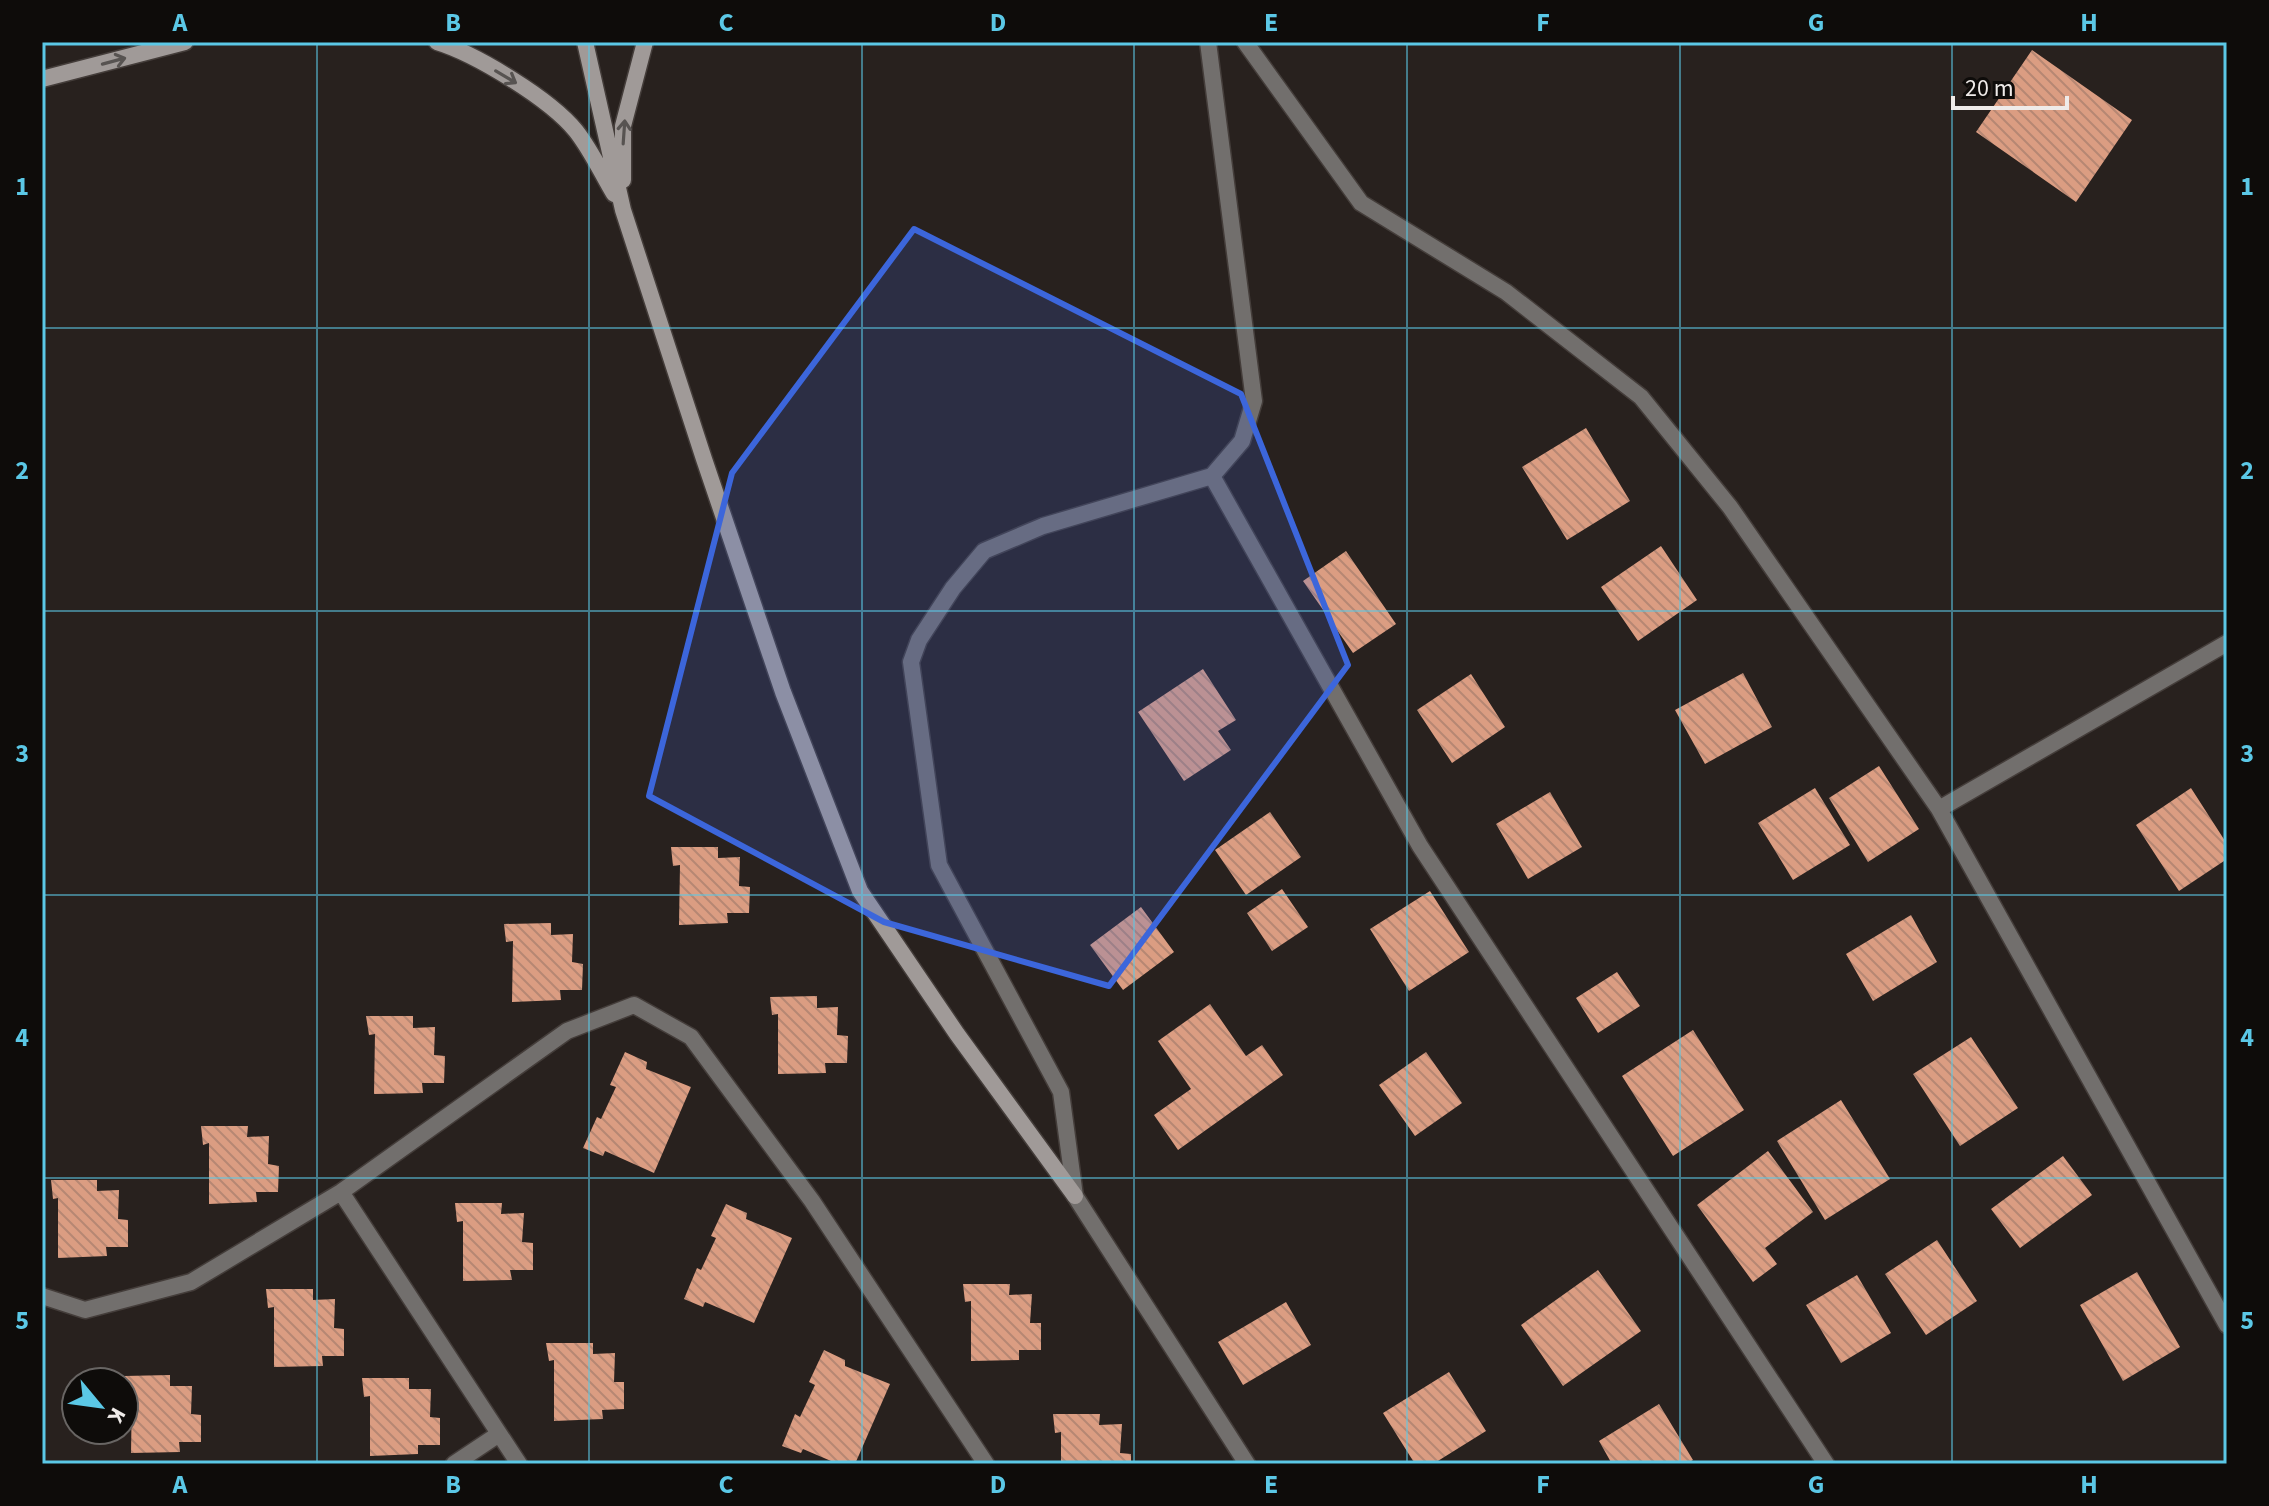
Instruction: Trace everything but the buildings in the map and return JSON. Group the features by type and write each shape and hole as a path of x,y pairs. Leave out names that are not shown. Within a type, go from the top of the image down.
{"street":[{"path":"42,79 185,42"},
{"path":"437,42 456,48 535,95 576,130 623,210"},
{"path":"585,42 623,210 783,692 860,891 957,1034 1075,1196 1247,1464"},
{"path":"623,210 623,126 645,42"},
{"path":"1075,1196 1061,1092 939,865 911,662 919,640 953,588 984,551 1043,526 1212,476 1242,441 1254,401 1208,42"},
{"path":"1245,42 1361,203 1506,292 1641,397 1730,507 1939,809 2227,1325"},
{"path":"1212,476 1420,846 1826,1464"},
{"path":"1939,809 2227,643"},
{"path":"42,1296 85,1310 191,1282 341,1192 567,1031 634,1005 691,1037 812,1201 986,1464"},
{"path":"341,1192 519,1464"},
{"path":"454,1464 499,1434"}],"highlighted area":[{"path":"914,229 1241,394 1348,665 1109,986 884,922 649,796 732,473"}]}
